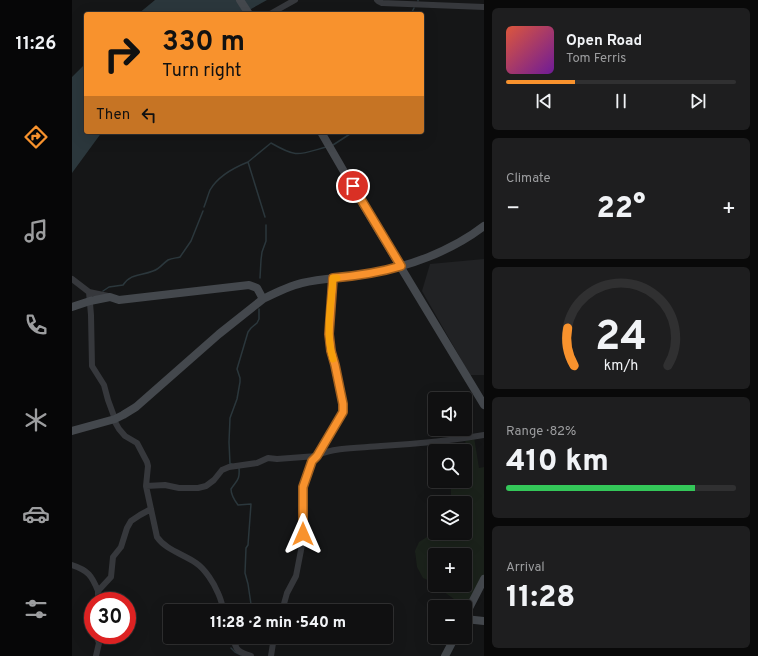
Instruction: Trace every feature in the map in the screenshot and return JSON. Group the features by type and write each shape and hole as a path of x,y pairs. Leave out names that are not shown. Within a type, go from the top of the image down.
{"street":[{"path":"240,0 248,12"},
{"path":"274,12 295,0"},
{"path":"378,0 382,3 484,7"},
{"path":"322,134 438,331 484,404"},
{"path":"72,431 115,419 136,407 219,334 263,300 287,288 302,283 365,275 401,266 438,254 465,239 484,226"},
{"path":"284,604 296,576 302,545 304,482 312,461 317,456 343,412 343,404 331,351 329,334 333,278"},
{"path":"72,279 89,292 119,300 249,285 257,288 263,300"},
{"path":"89,292 92,366 104,385 115,422 125,436 137,443 148,466 146,486 157,537 162,544 202,567 215,586 222,604"},
{"path":"72,307 90,301 110,297"},
{"path":"146,486 165,485 179,488 198,488 206,486 214,480 222,470 230,467 256,463 268,458 278,459 317,456 334,450 464,439 484,435"},
{"path":"98,592 111,577 113,557 121,547 127,528 132,521 150,509"},
{"path":"72,565 82,568 88,573 95,582 98,592"},
{"path":"472,602 484,579"},
{"path":"472,620 484,621"},
{"path":"96,656 99,644"},
{"path":"234,644 238,650 251,656"},
{"path":"271,656 273,644"},
{"path":"445,656 451,644"}],"shaded area":[{"path":"155,0 267,0 246,12 140,12"},
{"path":"84,65 84,134 101,134 72,173 72,77"},
{"path":"484,259 484,375 470,375 422,291 430,264"},
{"path":"474,437 479,468 484,467 484,579 472,602 472,600 455,600 444,592 472,592 472,548 428,548 428,580 423,578 417,567 415,551 419,542 428,536 428,540 472,540 472,496 451,496 451,488 472,488 472,444 465,444 465,439"}],"waterway":[{"path":"412,12 414,8"},
{"path":"333,145 350,134"},
{"path":"265,217 248,162 271,143 287,151 298,154 326,147"},
{"path":"204,207 213,185 231,170 248,162"},
{"path":"103,291 109,287 123,285 129,278 149,273 160,267 168,260 180,257 191,241 203,211"},
{"path":"260,278 262,252 266,241 266,225"},
{"path":"232,464 230,464 229,442 230,418 237,399 240,382 237,369 248,332 259,319 259,309"},
{"path":"239,468 238,478 231,491 238,505 251,504 245,573 251,604"},
{"path":"231,648 241,655"}],"slow traffic":[{"path":"333,359 329,324 333,278 337,278"}],"route":[{"path":"303,534 304,482 312,461 317,456 343,412 343,404 331,351 329,334 333,278 365,275 401,266 368,214 353,186"}]}
